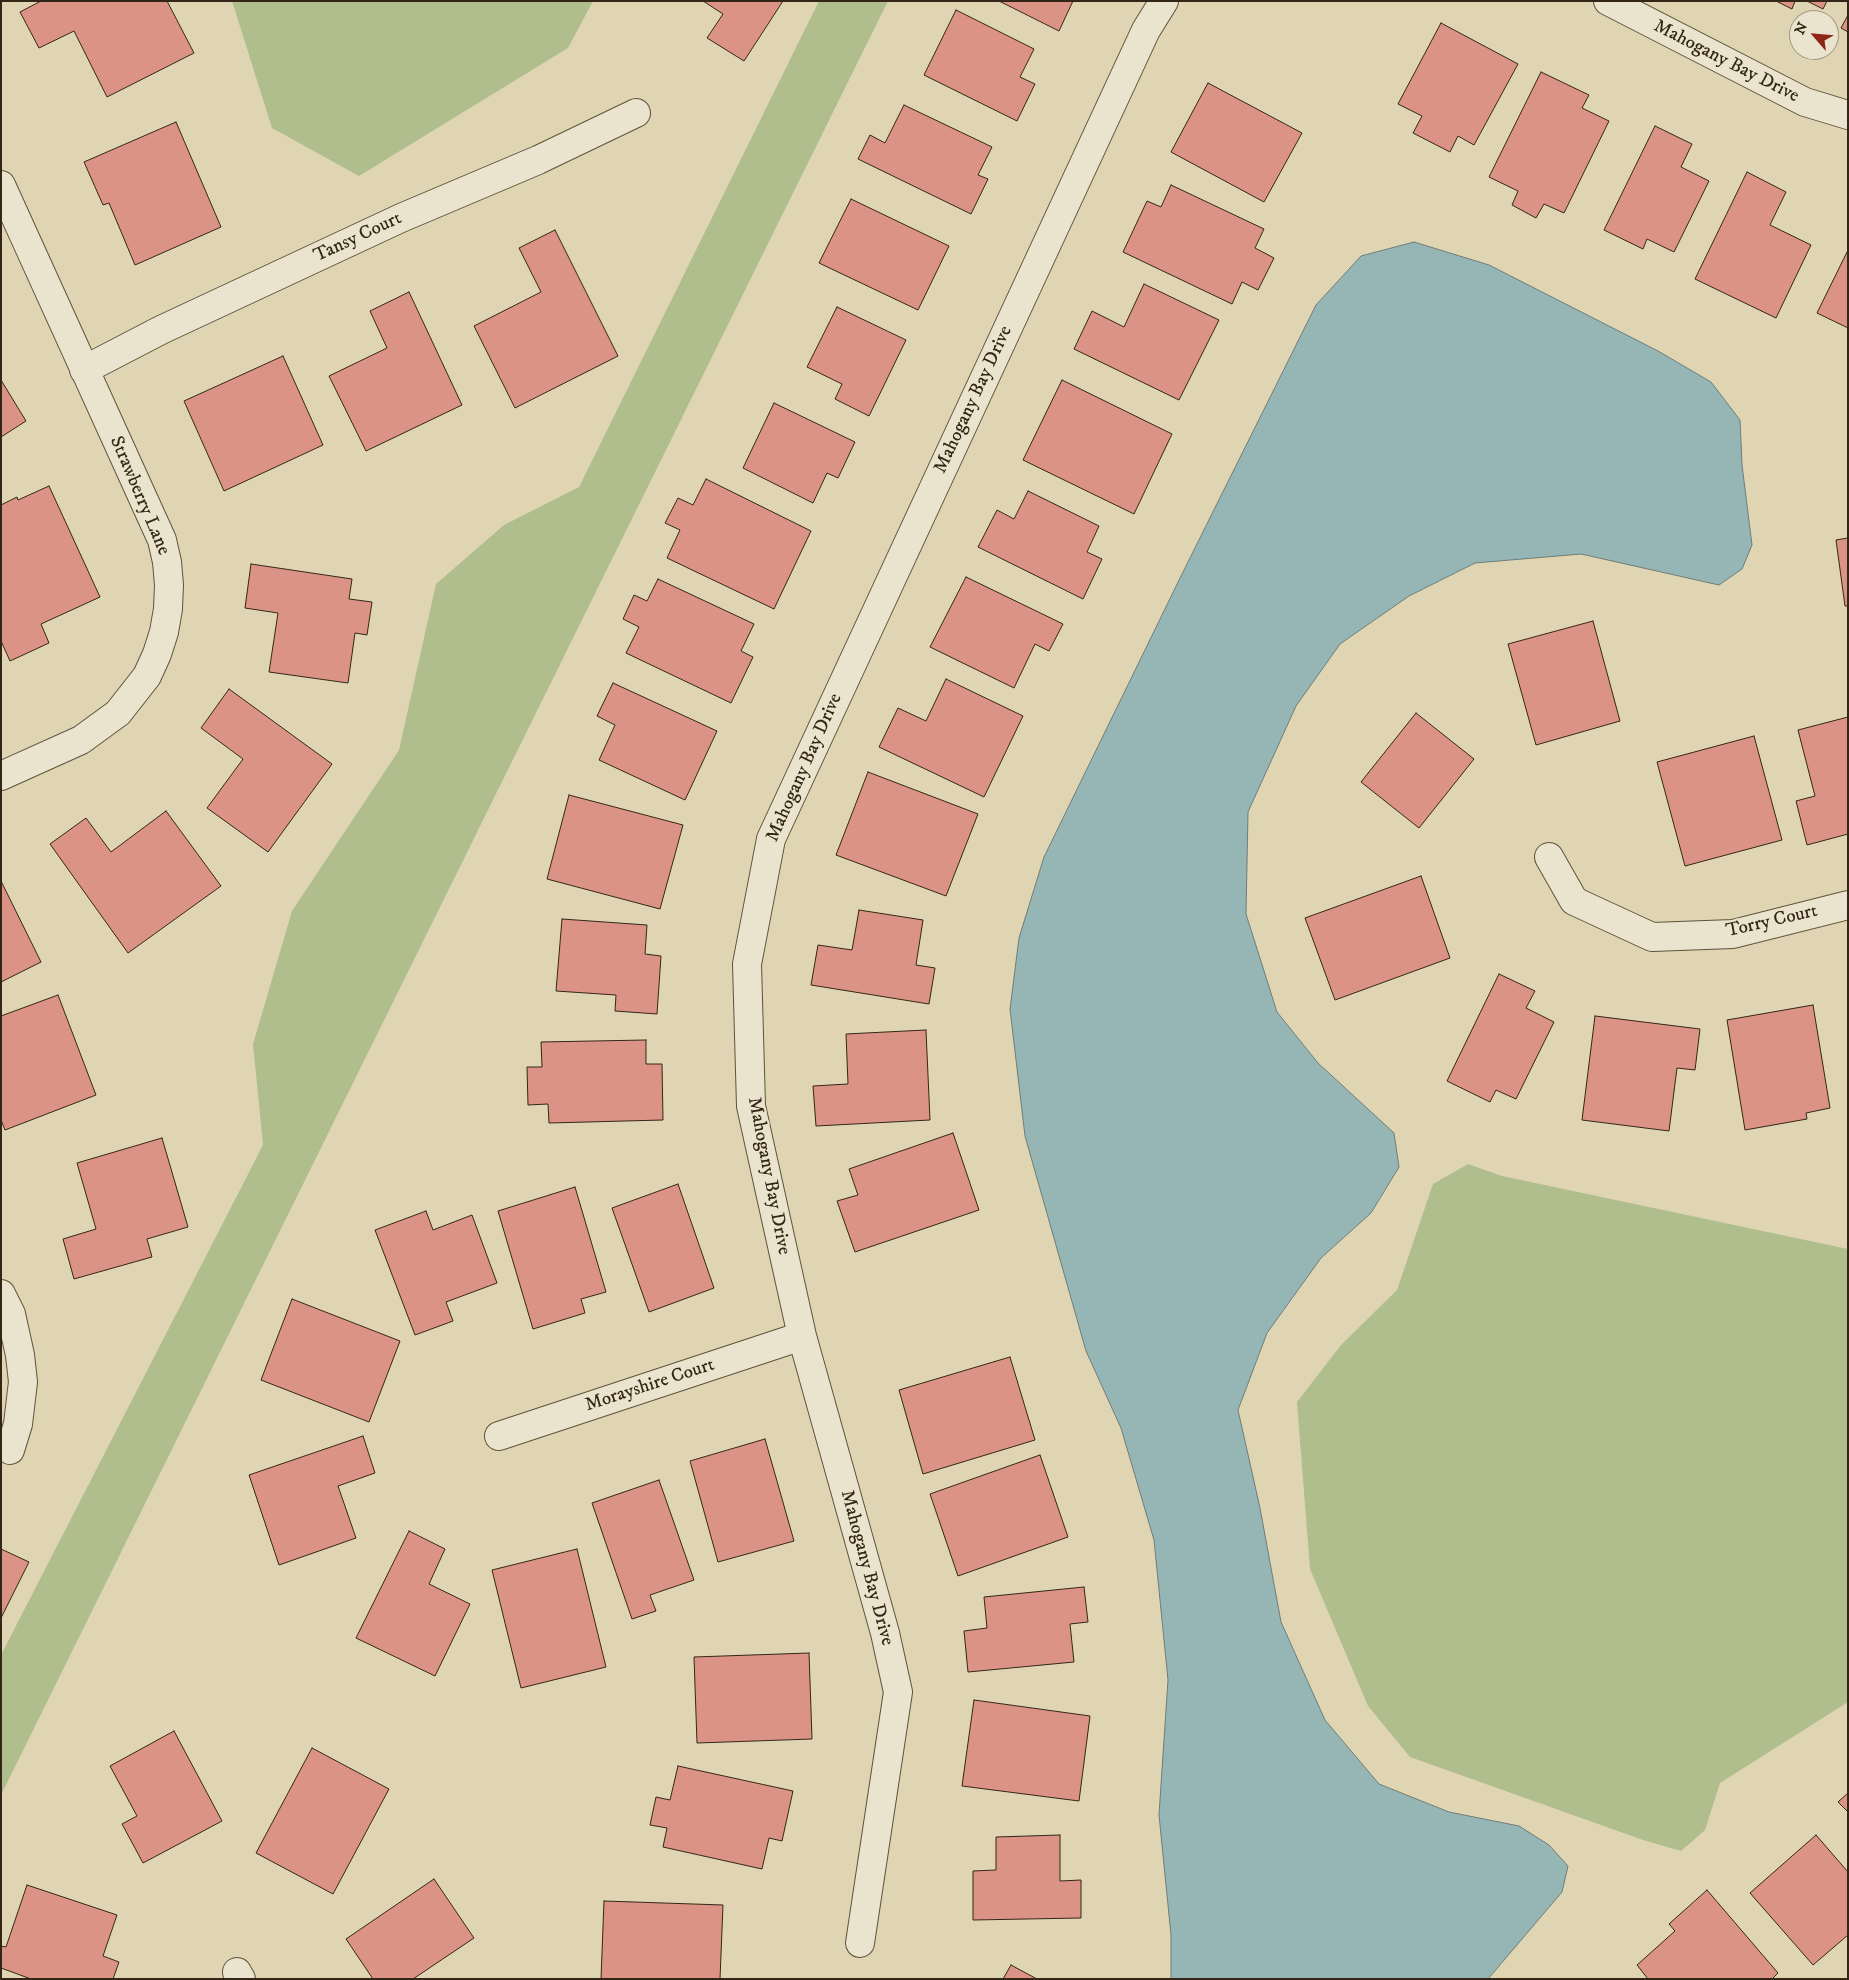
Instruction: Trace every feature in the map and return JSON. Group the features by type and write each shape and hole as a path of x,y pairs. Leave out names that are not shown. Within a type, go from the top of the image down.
{"street":[{"name":"Mahogany Bay Drive","path":"860,1943 898,1692 885,1632 802,1336 751,1106 747,964 771,839 1142,39 1164,1"},
{"name":"Mahogany Bay Drive","path":"1608,1 1805,102 1848,115"},
{"name":"Tansy Court","path":"84,370 161,330 401,218 538,160 636,112"},
{"name":"Strawberry Lane","path":"1,185 162,540 168,562 169,585 168,609 164,632 157,654 147,676 118,712 81,740 1,776"},
{"name":"Torry Court","path":"1549,857 1574,900 1652,937 1733,934 1848,905"},
{"path":"1,1294 10,1314 14,1330 20,1355 23,1382 18,1424 10,1450"},
{"name":"Morayshire Court","path":"499,1436 802,1336"}],"green space":[{"path":"232,1 593,1 568,48 359,176 272,128"},
{"path":"819,1 888,1 1,1795 1,1655 263,1145 253,1044 292,911 399,750 436,584 504,525 579,487"},
{"path":"1468,1164 1502,1176 1848,1249 1848,1702 1720,1783 1705,1830 1681,1851 1643,1840 1410,1757 1368,1706 1310,1569 1297,1402 1341,1345 1397,1290 1433,1184"}],"water":[{"path":"1414,242 1489,265 1658,351 1711,382 1740,420 1742,465 1752,545 1742,569 1719,585 1581,554 1475,563 1409,596 1340,644 1296,706 1248,812 1246,914 1277,1012 1318,1063 1394,1133 1399,1167 1371,1213 1321,1258 1267,1333 1238,1410 1260,1508 1281,1622 1325,1720 1379,1784 1449,1812 1519,1826 1549,1845 1568,1866 1562,1892 1488,1979 1171,1979 1171,1935 1159,1815 1168,1680 1154,1540 1121,1428 1086,1351 1025,1136 1010,1009 1019,938 1044,857 1316,305 1361,256"}],"building":[{"path":"41,1 167,1 194,53 107,97 74,31 39,48 20,12"},
{"path":"703,1 783,1 744,61 707,38 723,14"},
{"path":"999,1 1073,1 1059,31"},
{"path":"1776,1 1795,1 1792,9"},
{"path":"1807,1 1827,1 1823,9"},
{"path":"956,10 1034,49 1020,77 1035,84 1017,121 924,75"},
{"path":"1848,15 1848,32 1841,28"},
{"path":"1441,23 1518,64 1474,145 1458,136 1450,152 1413,133 1422,116 1398,104"},
{"path":"1541,72 1589,95 1582,108 1609,121 1564,213 1544,204 1536,218 1512,205 1518,191 1489,177"},
{"path":"1208,83 1302,133 1264,202 1171,152"},
{"path":"904,105 992,147 978,175 988,179 971,214 858,159 870,135 885,143"},
{"path":"176,122 221,227 135,265 109,203 103,205 84,162"},
{"path":"1655,126 1692,144 1681,167 1709,181 1674,252 1647,239 1643,249 1604,230"},
{"path":"1747,172 1786,192 1770,225 1811,245 1776,318 1695,279"},
{"path":"1171,185 1264,229 1255,248 1274,258 1258,290 1242,282 1232,304 1123,252 1147,201 1161,207"},
{"path":"851,199 949,246 918,310 819,263"},
{"path":"555,230 618,356 515,408 474,326 541,292 519,248"},
{"path":"1848,250 1848,328 1817,313"},
{"path":"1144,284 1219,320 1179,400 1074,349 1092,311 1124,327"},
{"path":"409,292 462,405 366,451 329,376 387,348 370,311"},
{"path":"837,307 906,340 869,416 835,399 842,384 807,367"},
{"path":"283,356 323,445 224,491 184,401"},
{"path":"1,380 26,421 1,437"},
{"path":"1062,380 1172,434 1134,514 1023,460"},
{"path":"774,403 855,442 838,478 827,473 813,503 743,468"},
{"path":"706,479 811,531 774,609 667,558 680,530 665,523 678,498 693,505"},
{"path":"49,486 100,597 41,624 49,643 10,661 1,641 1,505 17,497 18,500"},
{"path":"1028,491 1099,526 1087,552 1102,559 1083,599 978,547 997,510 1014,519"},
{"path":"1848,538 1848,606 1845,606 1836,540"},
{"path":"251,564 352,579 349,599 372,602 367,635 355,633 348,683 269,672 278,613 245,608"},
{"path":"966,577 1063,624 1049,651 1035,644 1014,688 930,647"},
{"path":"658,579 754,624 741,651 753,657 731,703 626,653 639,627 623,619 634,595 647,601"},
{"path":"1593,621 1620,721 1536,745 1508,644"},
{"path":"946,679 1023,716 984,797 879,747 898,708 926,721"},
{"path":"613,683 717,731 685,800 599,760 615,725 597,716"},
{"path":"229,689 332,764 268,852 207,808 243,759 201,728"},
{"path":"1416,713 1474,759 1419,828 1361,782"},
{"path":"1848,717 1848,834 1807,845 1796,801 1815,796 1798,730"},
{"path":"1754,736 1782,840 1685,866 1657,762"},
{"path":"868,772 978,814 946,896 836,855"},
{"path":"569,795 683,825 660,909 547,879"},
{"path":"166,811 221,886 128,953 50,844 86,818 111,852"},
{"path":"1421,876 1450,958 1335,1000 1305,918"},
{"path":"1,881 41,962 1,982"},
{"path":"859,910 923,920 916,965 935,968 929,1004 811,985 818,945 852,950"},
{"path":"562,919 647,925 645,954 661,956 657,1014 615,1011 616,995 556,991"},
{"path":"1499,974 1535,991 1526,1008 1554,1022 1516,1099 1496,1090 1490,1102 1447,1081"},
{"path":"58,995 96,1095 5,1130 1,1120 1,1016"},
{"path":"1813,1005 1830,1108 1806,1113 1807,1119 1745,1130 1727,1020"},
{"path":"1595,1016 1700,1029 1695,1070 1677,1068 1669,1131 1582,1120"},
{"path":"926,1030 930,1120 816,1126 813,1086 848,1084 846,1034"},
{"path":"646,1040 646,1064 662,1064 663,1120 549,1123 548,1104 528,1105 527,1067 542,1067 541,1042"},
{"path":"953,1133 979,1210 855,1252 837,1201 858,1195 849,1169"},
{"path":"162,1138 188,1227 147,1239 152,1257 74,1279 63,1239 96,1229 77,1163"},
{"path":"678,1184 714,1288 649,1312 612,1208"},
{"path":"575,1187 606,1292 581,1299 585,1313 533,1329 498,1211"},
{"path":"426,1211 433,1230 472,1215 497,1283 446,1302 453,1321 415,1335 375,1230"},
{"path":"292,1299 400,1341 369,1422 261,1380"},
{"path":"1010,1357 1035,1440 923,1474 899,1390"},
{"path":"363,1436 375,1473 338,1486 356,1538 279,1565 249,1475"},
{"path":"765,1439 794,1541 718,1562 690,1461"},
{"path":"1040,1455 1068,1537 958,1576 930,1494"},
{"path":"659,1480 694,1580 650,1595 656,1611 632,1619 592,1503"},
{"path":"409,1531 445,1549 429,1584 470,1604 435,1676 356,1638"},
{"path":"1,1549 29,1562 1,1618"},
{"path":"577,1549 606,1667 521,1688 492,1570"},
{"path":"1084,1587 1088,1622 1070,1624 1074,1662 968,1672 964,1631 987,1628 984,1597"},
{"path":"809,1653 812,1739 697,1743 694,1657"},
{"path":"974,1700 1090,1716 1079,1801 962,1786"},
{"path":"174,1731 222,1821 143,1863 122,1824 137,1816 110,1766"},
{"path":"312,1748 389,1789 333,1894 256,1853"},
{"path":"678,1766 793,1791 782,1841 769,1838 762,1869 663,1847 667,1828 650,1825 656,1797 670,1800"},
{"path":"1848,1793 1848,1812 1838,1802"},
{"path":"1060,1835 1060,1881 1081,1880 1081,1918 973,1920 973,1871 996,1870 996,1837"},
{"path":"1816,1835 1848,1872 1848,1935 1813,1965 1750,1893"},
{"path":"434,1879 474,1938 413,1979 373,1979 346,1939"},
{"path":"27,1885 117,1915 103,1956 119,1962 113,1979 31,1979 1,1968 1,1946 6,1947"},
{"path":"1707,1890 1778,1973 1772,1979 1648,1979 1637,1965 1675,1931 1669,1924"},
{"path":"604,1901 723,1905 720,1979 601,1979"},
{"path":"1011,1965 1037,1979 1003,1979"}]}
